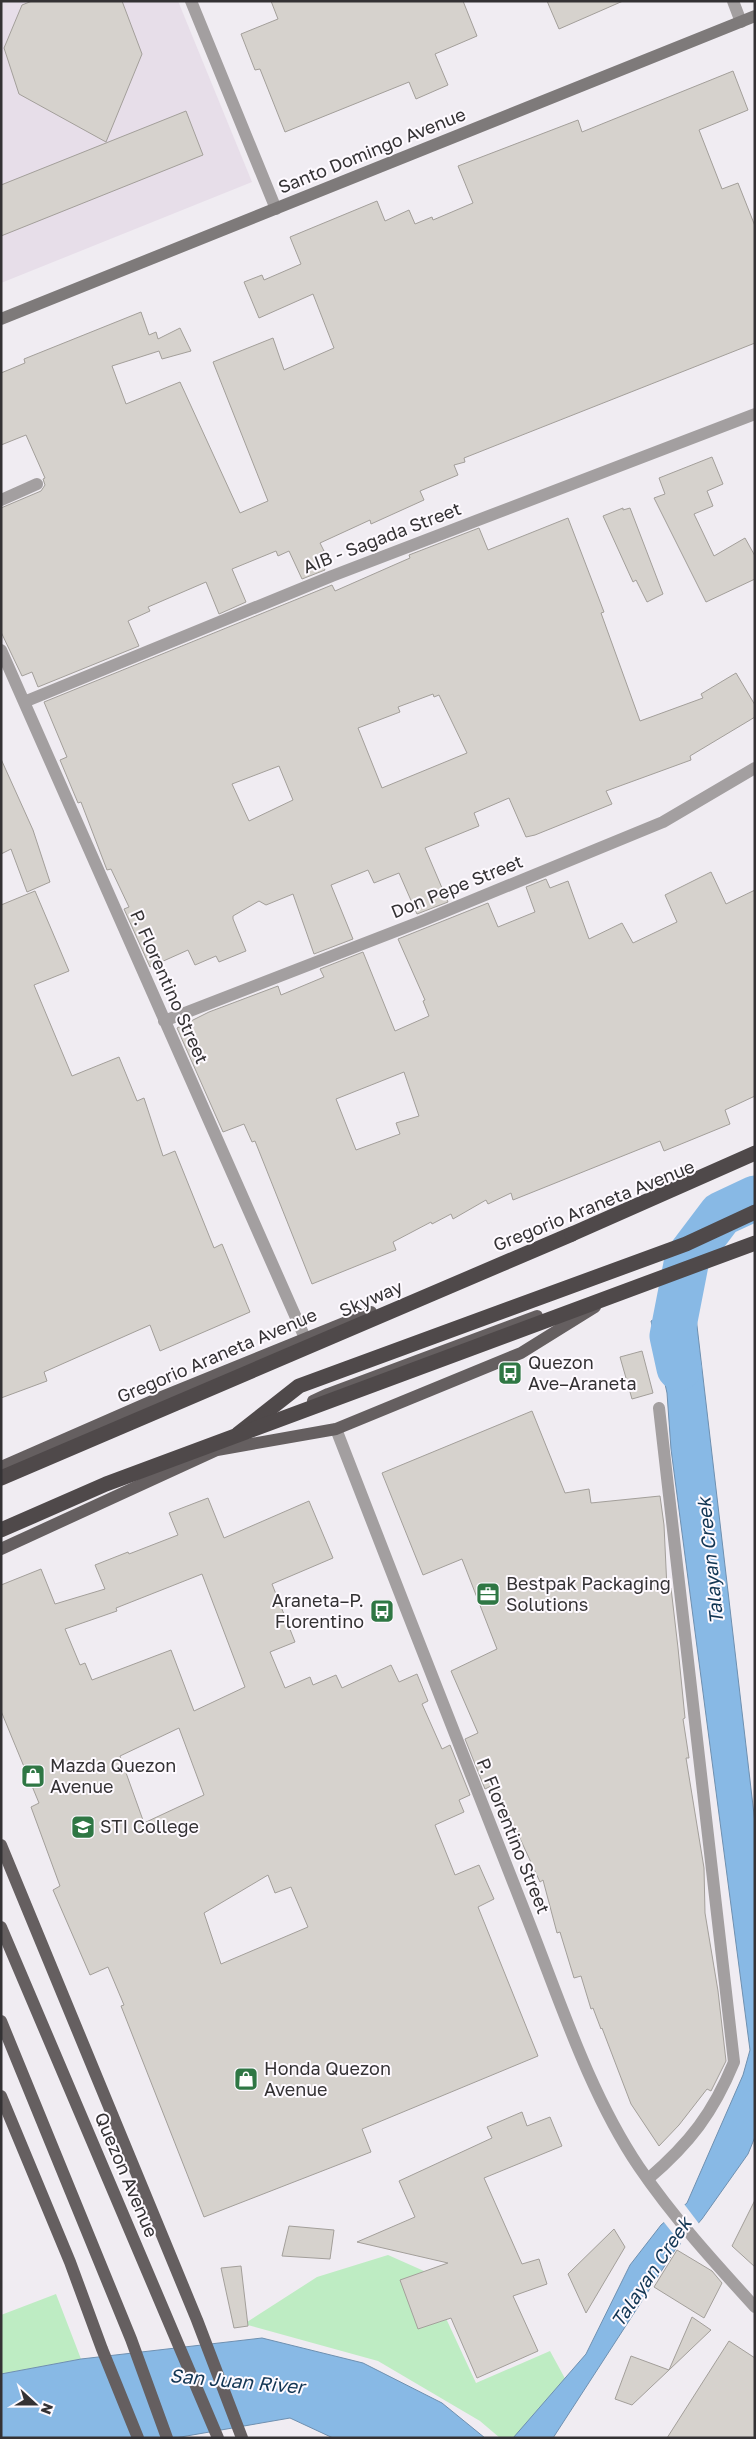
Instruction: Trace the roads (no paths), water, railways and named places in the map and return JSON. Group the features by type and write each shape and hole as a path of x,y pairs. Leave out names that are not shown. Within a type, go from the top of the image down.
{"highway":[{"name":"Skyway","path":"1,1478 680,1188 755,1153"},
{"path":"217,1450 299,1386 686,1244 755,1212"},
{"path":"1,1530 106,1484 755,1243"}],"main road":[{"name":"Santo Domingo Avenue","path":"1,319 755,16"},
{"name":"Gregorio Araneta Avenue","path":"1,1466 305,1338 755,1160"},
{"path":"1,1549 217,1450 328,1394 513,1325 697,1261 755,1237"},
{"path":"217,1450 336,1429 521,1353 631,1285"},
{"path":"1,1845 242,2435"},
{"name":"Quezon Avenue","path":"1,1927 218,2438"},
{"path":"1,2021 131,2339 167,2438"},
{"path":"1,2096 70,2262 102,2349 138,2438"}],"street":[{"path":"191,1 276,209"},
{"path":"733,1 742,22"},
{"name":"AIB - Sagada Street","path":"24,702 332,576 755,414"},
{"path":"1,500 36,484"},
{"name":"P. Florentino Street","path":"1,650 305,1338"},
{"name":"Don Pepe Street","path":"164,1021 422,921 663,822 755,768"},
{"path":"648,2179 686,2145 721,2092 734,2062 659,1408"},
{"name":"P. Florentino Street","path":"336,1429 601,2103 648,2179 720,2272 754,2306"}],"water":[{"path":"694,1300 755,1823 755,2137 748,2154 702,2219 675,2250 553,2438 513,2438 586,2354 630,2265 661,2225 687,2203 743,2075 750,2050 671,1449 667,1393 651,1321"},
{"name":"San Juan River","path":"262,2338 363,2363 442,2403 485,2438 333,2438 290,2418 175,2438 1,2438 1,2374 81,2359"}],"waterway":[{"name":"Talayan Creek","path":"679,1368 672,1336 687,1259 721,1214 755,1198"}],"place":[{"name":"Quezon Ave–Araneta","path":"510,1373"},
{"name":"Bestpak Packaging Solutions","path":"488,1594"},
{"name":"Araneta–P. Florentino","path":"382,1611"},
{"name":"Mazda Quezon Avenue","path":"33,1776"},
{"name":"STI College","path":"83,1827"},
{"name":"Honda Quezon Avenue","path":"246,2079"}]}
